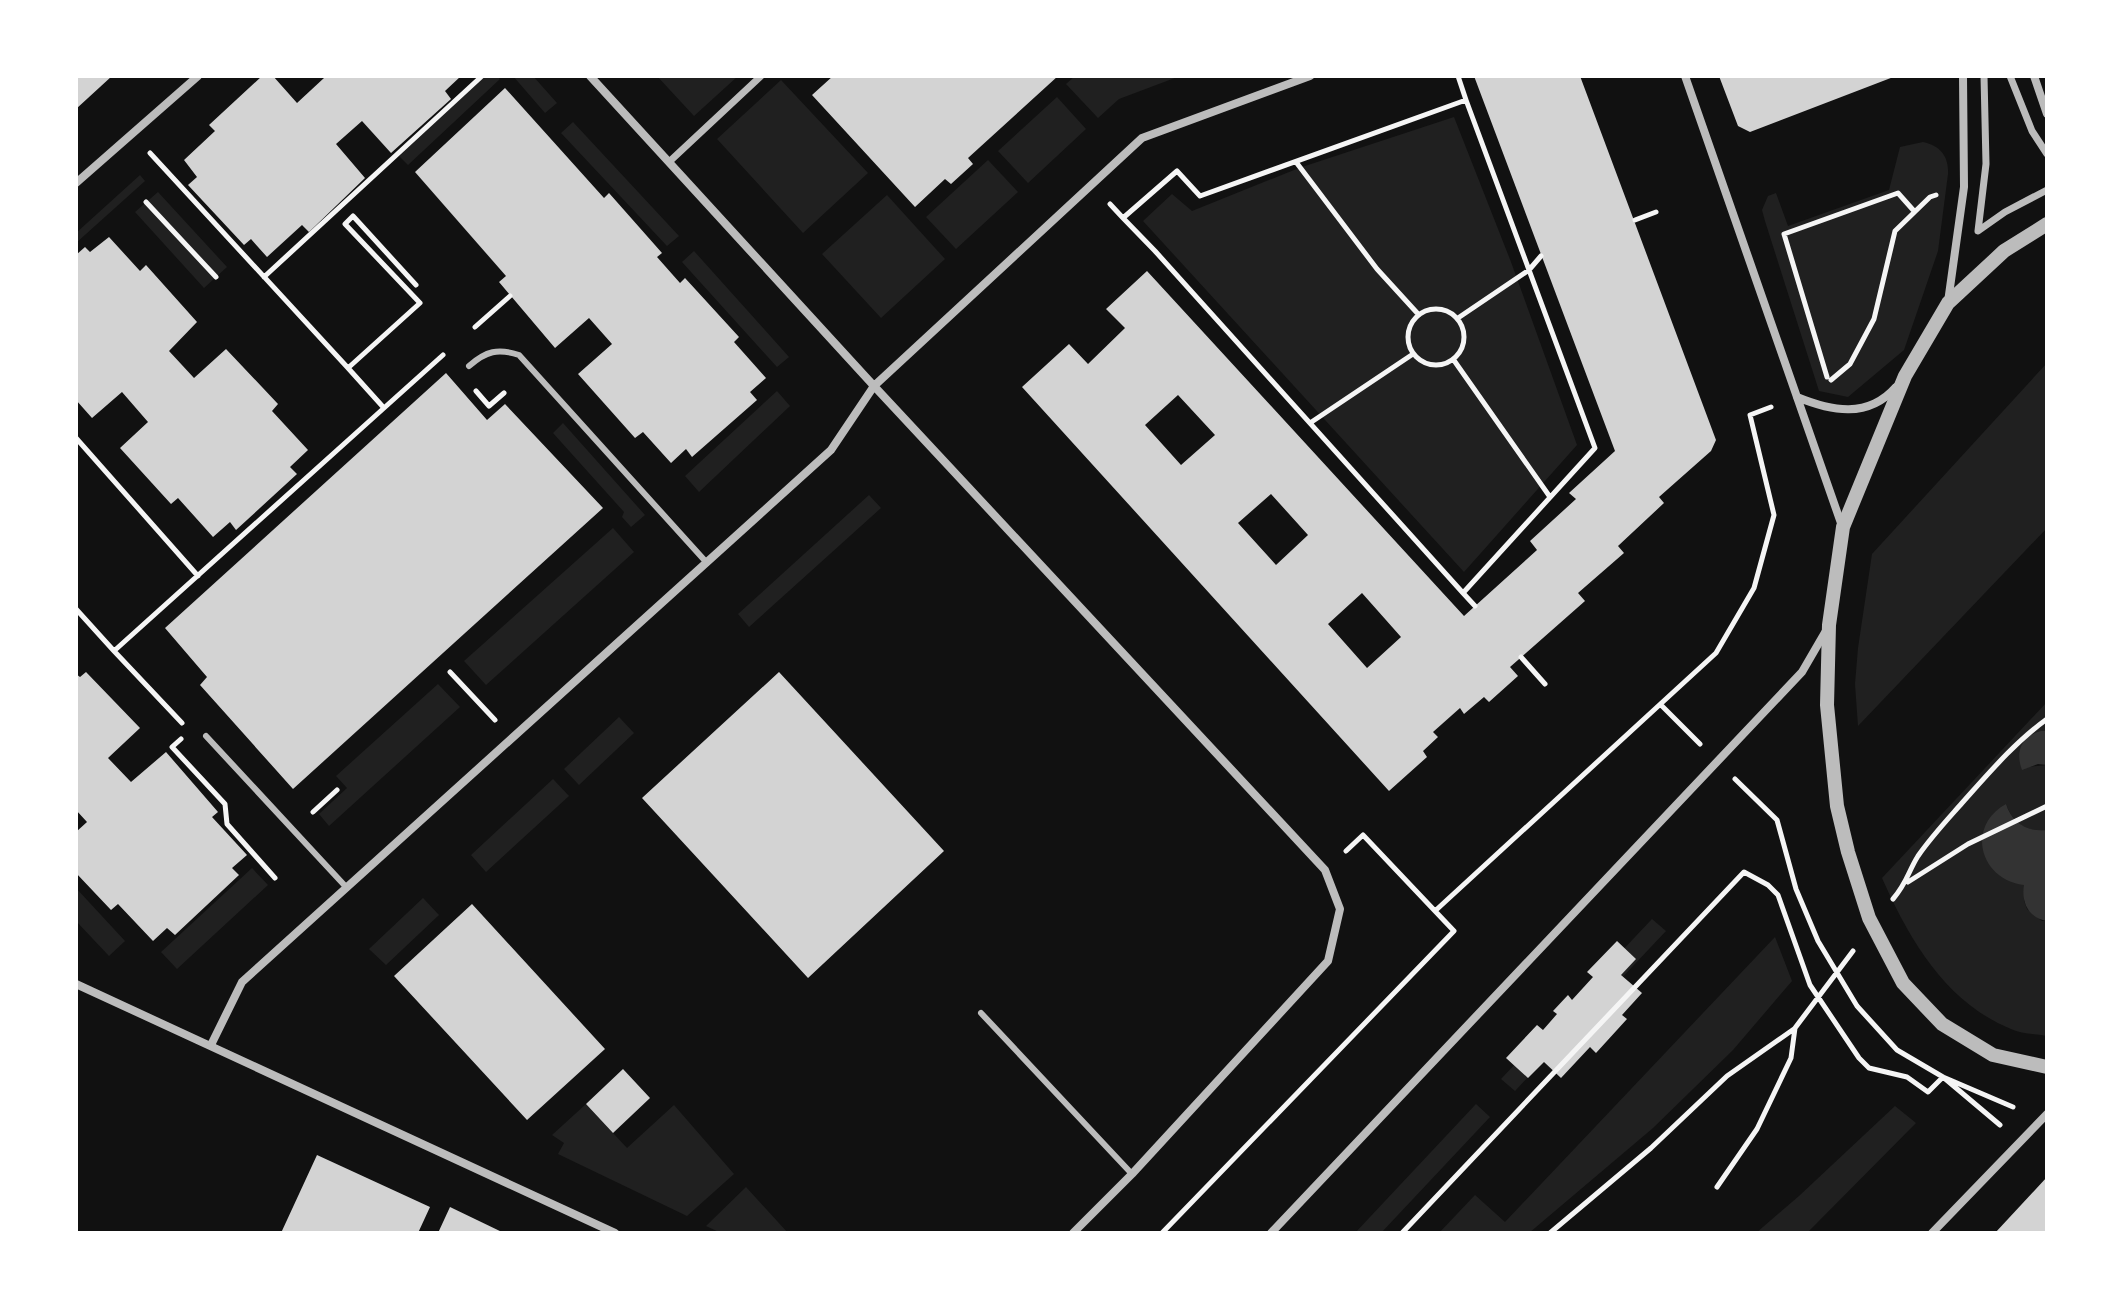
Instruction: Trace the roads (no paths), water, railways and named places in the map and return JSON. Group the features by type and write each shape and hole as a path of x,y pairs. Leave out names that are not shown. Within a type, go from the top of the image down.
{"street":[{"path":"76,183 198,76"},
{"path":"590,76 1325,870 1340,909 1328,961 1132,1174 1073,1233"},
{"path":"669,162 761,76"},
{"path":"211,1045 242,982 831,450 874,386 1142,138 1310,76"},
{"path":"1685,76 1843,527"},
{"path":"1948,303 1964,187 1963,76"},
{"path":"1984,76 1986,164 1978,231 2005,212 2047,190"},
{"path":"2010,76 2032,131 2047,154"},
{"path":"2035,77 2047,114"},
{"path":"2047,224 2004,251 1948,303 1905,376 1843,527 1829,625 1827,705 1837,806 1869,918 1903,983 1942,1024 1993,1055 2047,1067"},
{"path":"1797,397 1822,408 1849,410 1878,400 1891,392 1905,376"},
{"path":"1271,1233 1802,672 1829,625"},
{"path":"76,984 615,1233"},
{"path":"1932,1233 2046,1114"}],"lane":[{"path":"469,366 482,354 494,351 519,355 707,563"},
{"path":"206,736 347,888"},
{"path":"981,1013 1132,1174"}]}
